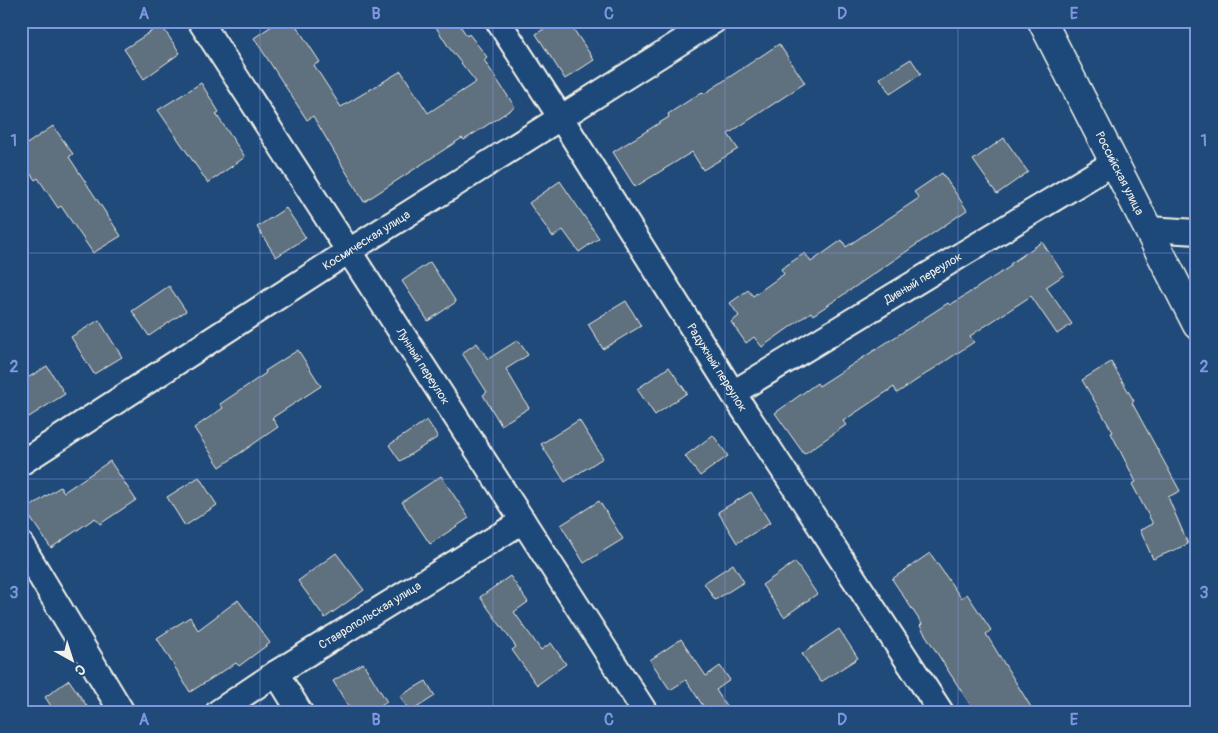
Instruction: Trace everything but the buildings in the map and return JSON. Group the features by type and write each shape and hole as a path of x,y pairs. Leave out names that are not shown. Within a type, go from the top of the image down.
{"street":[{"name":"Лунный переулок","path":"200,21 524,521 645,712"},
{"name":"Радужный переулок","path":"498,21 733,393 941,712"},
{"name":"Космическая улица","path":"21,463 348,251 714,21"},
{"name":"Российская улица","path":"1042,21 1197,325"},
{"name":"Дивный переулок","path":"733,393 1113,163"},
{"path":"1148,229 1197,232"},
{"name":"Ставропольская улица","path":"218,712 276,674 524,521"},
{"path":"21,544 122,712"},
{"path":"276,674 300,712"}]}
